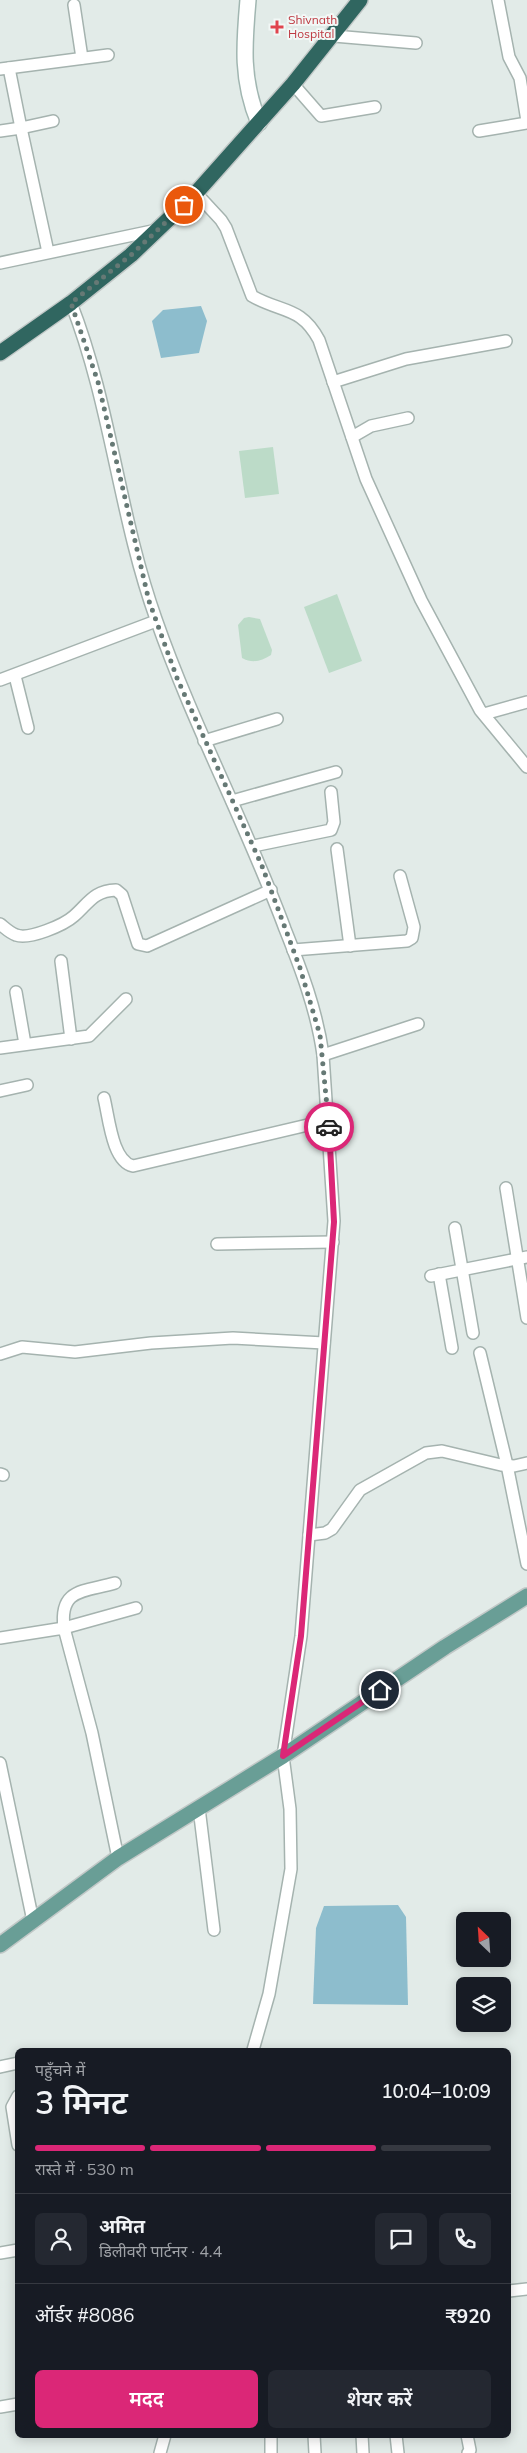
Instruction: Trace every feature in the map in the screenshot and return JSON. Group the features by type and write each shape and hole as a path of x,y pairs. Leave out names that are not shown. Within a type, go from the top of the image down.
{"highway":[{"path":"0,353 71,303 159,229 196,193 334,36 360,0"}],"main road":[{"path":"0,1946 118,1858 283,1756 445,1646 527,1596"}],"street":[{"path":"248,0 243,57 249,100 259,123"},
{"path":"480,132 527,122 524,77 507,49 498,0"},
{"path":"74,4 82,58"},
{"path":"334,36 416,43"},
{"path":"48,252 21,128 5,69 108,54"},
{"path":"293,84 321,116 375,107"},
{"path":"0,131 53,121"},
{"path":"196,193 222,220 252,296 299,315 308,322 319,340 366,479 421,600 484,714 527,767"},
{"path":"0,263 159,229"},
{"path":"71,303 98,382 124,498 156,621 177,678 271,890 293,950 320,1035 323,1054 329,1120 334,1222 301,1636 283,1756 290,1809 291,1869 269,1994 254,2048"},
{"path":"334,382 406,359 506,341"},
{"path":"352,437 371,426 408,418"},
{"path":"0,680 15,676 156,621"},
{"path":"15,676 28,728"},
{"path":"484,714 527,702"},
{"path":"204,741 277,719"},
{"path":"232,801 336,772"},
{"path":"252,846 331,830 334,822 331,792"},
{"path":"337,849 350,946"},
{"path":"293,950 407,941 412,938 414,927 400,876"},
{"path":"0,924 16,935 30,936 62,925 76,915 90,899 116,890 122,895 138,944 147,946 271,890"},
{"path":"61,961 71,1040"},
{"path":"16,992 25,1044"},
{"path":"0,1048 90,1036 96,1032 126,999"},
{"path":"323,1054 418,1024"},
{"path":"0,1091 27,1085"},
{"path":"104,1098 117,1152 121,1160 133,1166 329,1120"},
{"path":"506,1188 522,1258 527,1318"},
{"path":"455,1228 473,1333"},
{"path":"217,1244 333,1242"},
{"path":"452,1348 435,1275 522,1258"},
{"path":"0,1354 22,1347 75,1352 151,1343 233,1338 324,1343"},
{"path":"480,1353 507,1465 527,1564"},
{"path":"309,1535 325,1533 332,1529 360,1490 426,1453 442,1452 507,1465 527,1463"},
{"path":"115,1583 70,1597 64,1606 64,1628 92,1733 118,1858"},
{"path":"0,1638 64,1628 136,1608"},
{"path":"0,1763 33,1921"},
{"path":"200,1808 214,1930"},
{"path":"0,2067 15,2064"},
{"path":"15,2101 12,2106 15,2126"},
{"path":"0,2253 15,2250"},
{"path":"511,2290 527,2289"},
{"path":"0,2407 15,2404"},
{"path":"160,2453 164,2438"},
{"path":"271,2438 271,2453"},
{"path":"314,2438 315,2453"},
{"path":"362,2438 363,2453"},
{"path":"396,2438 398,2453"},
{"path":"468,2438 470,2450 468,2453"}],"green space":[{"path":"273,447 279,494 245,498 239,451"},
{"path":"337,594 362,661 329,673 304,607"},
{"path":"244,618 260,619 272,650 271,655 257,661 242,658 238,625"}],"water":[{"path":"201,306 207,321 199,353 161,358 152,321 163,310"},
{"path":"398,1905 406,1917 408,2005 313,2004 316,1928 324,1906"}],"way so far":[{"path":"184,205 131,255 71,303 98,382 121,490 149,601 177,678 262,866 300,968 320,1035 329,1127"}],"place":[{"name":"Shivnath Hospital","path":"277,27"}],"route":[{"path":"329,1127 334,1222 301,1636 283,1756 380,1690"}]}
